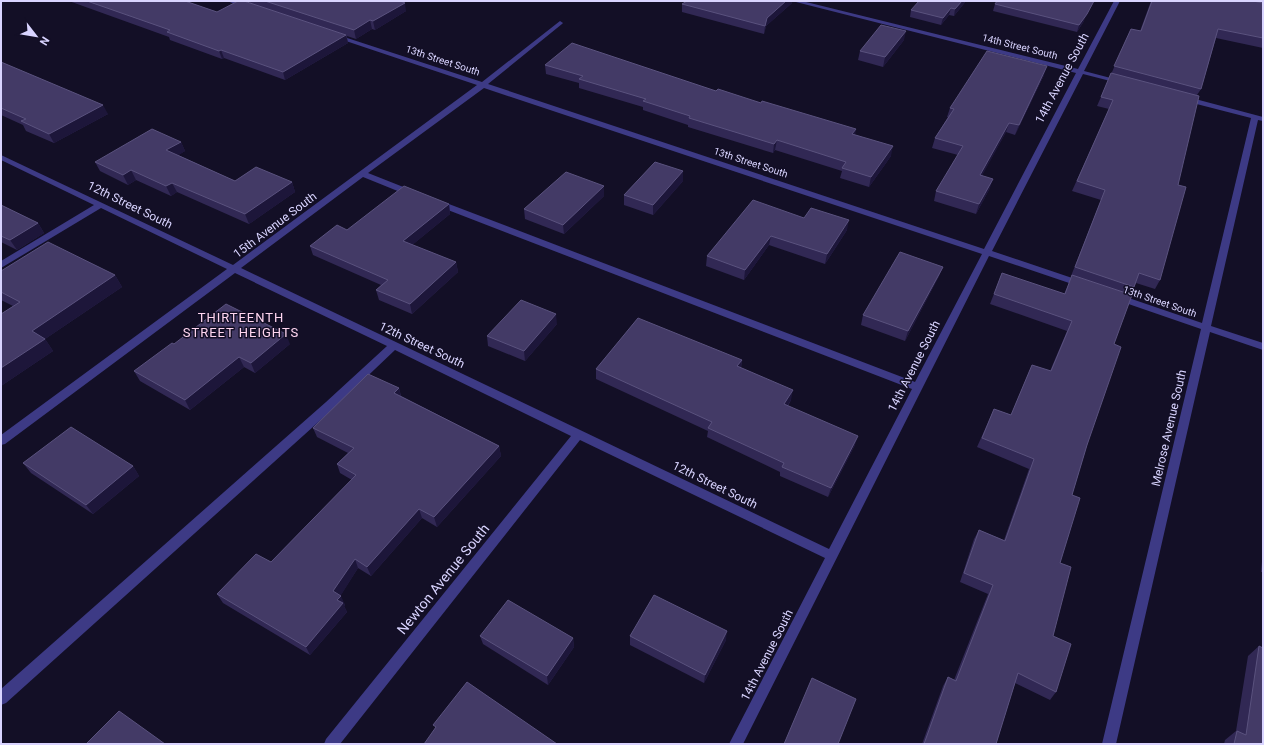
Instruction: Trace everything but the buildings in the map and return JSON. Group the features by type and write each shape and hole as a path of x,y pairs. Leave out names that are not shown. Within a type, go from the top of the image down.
{"street":[{"path":"230,1 253,8"},
{"name":"14th Street South","path":"795,1 1126,83"},
{"name":"14th Avenue South","path":"736,744 986,252 1117,1"},
{"name":"15th Avenue South","path":"1,441 484,84 560,22"},
{"name":"13th Street South","path":"327,33 484,84 1092,288"},
{"path":"1179,97 1259,118"},
{"name":"Melrose Avenue South","path":"1109,744 1206,328 1259,118"},
{"name":"12th Street South","path":"1,157 832,556"},
{"path":"363,174 918,387"},
{"path":"1,265 100,205"},
{"name":"13th Street South","path":"1107,294 1263,347"},
{"path":"1,698 306,426 393,346"},
{"name":"Newton Avenue South","path":"331,744 579,434"}],"district":[{"name":"THIRTEENTH STREET HEIGHTS","path":"241,324"}]}
